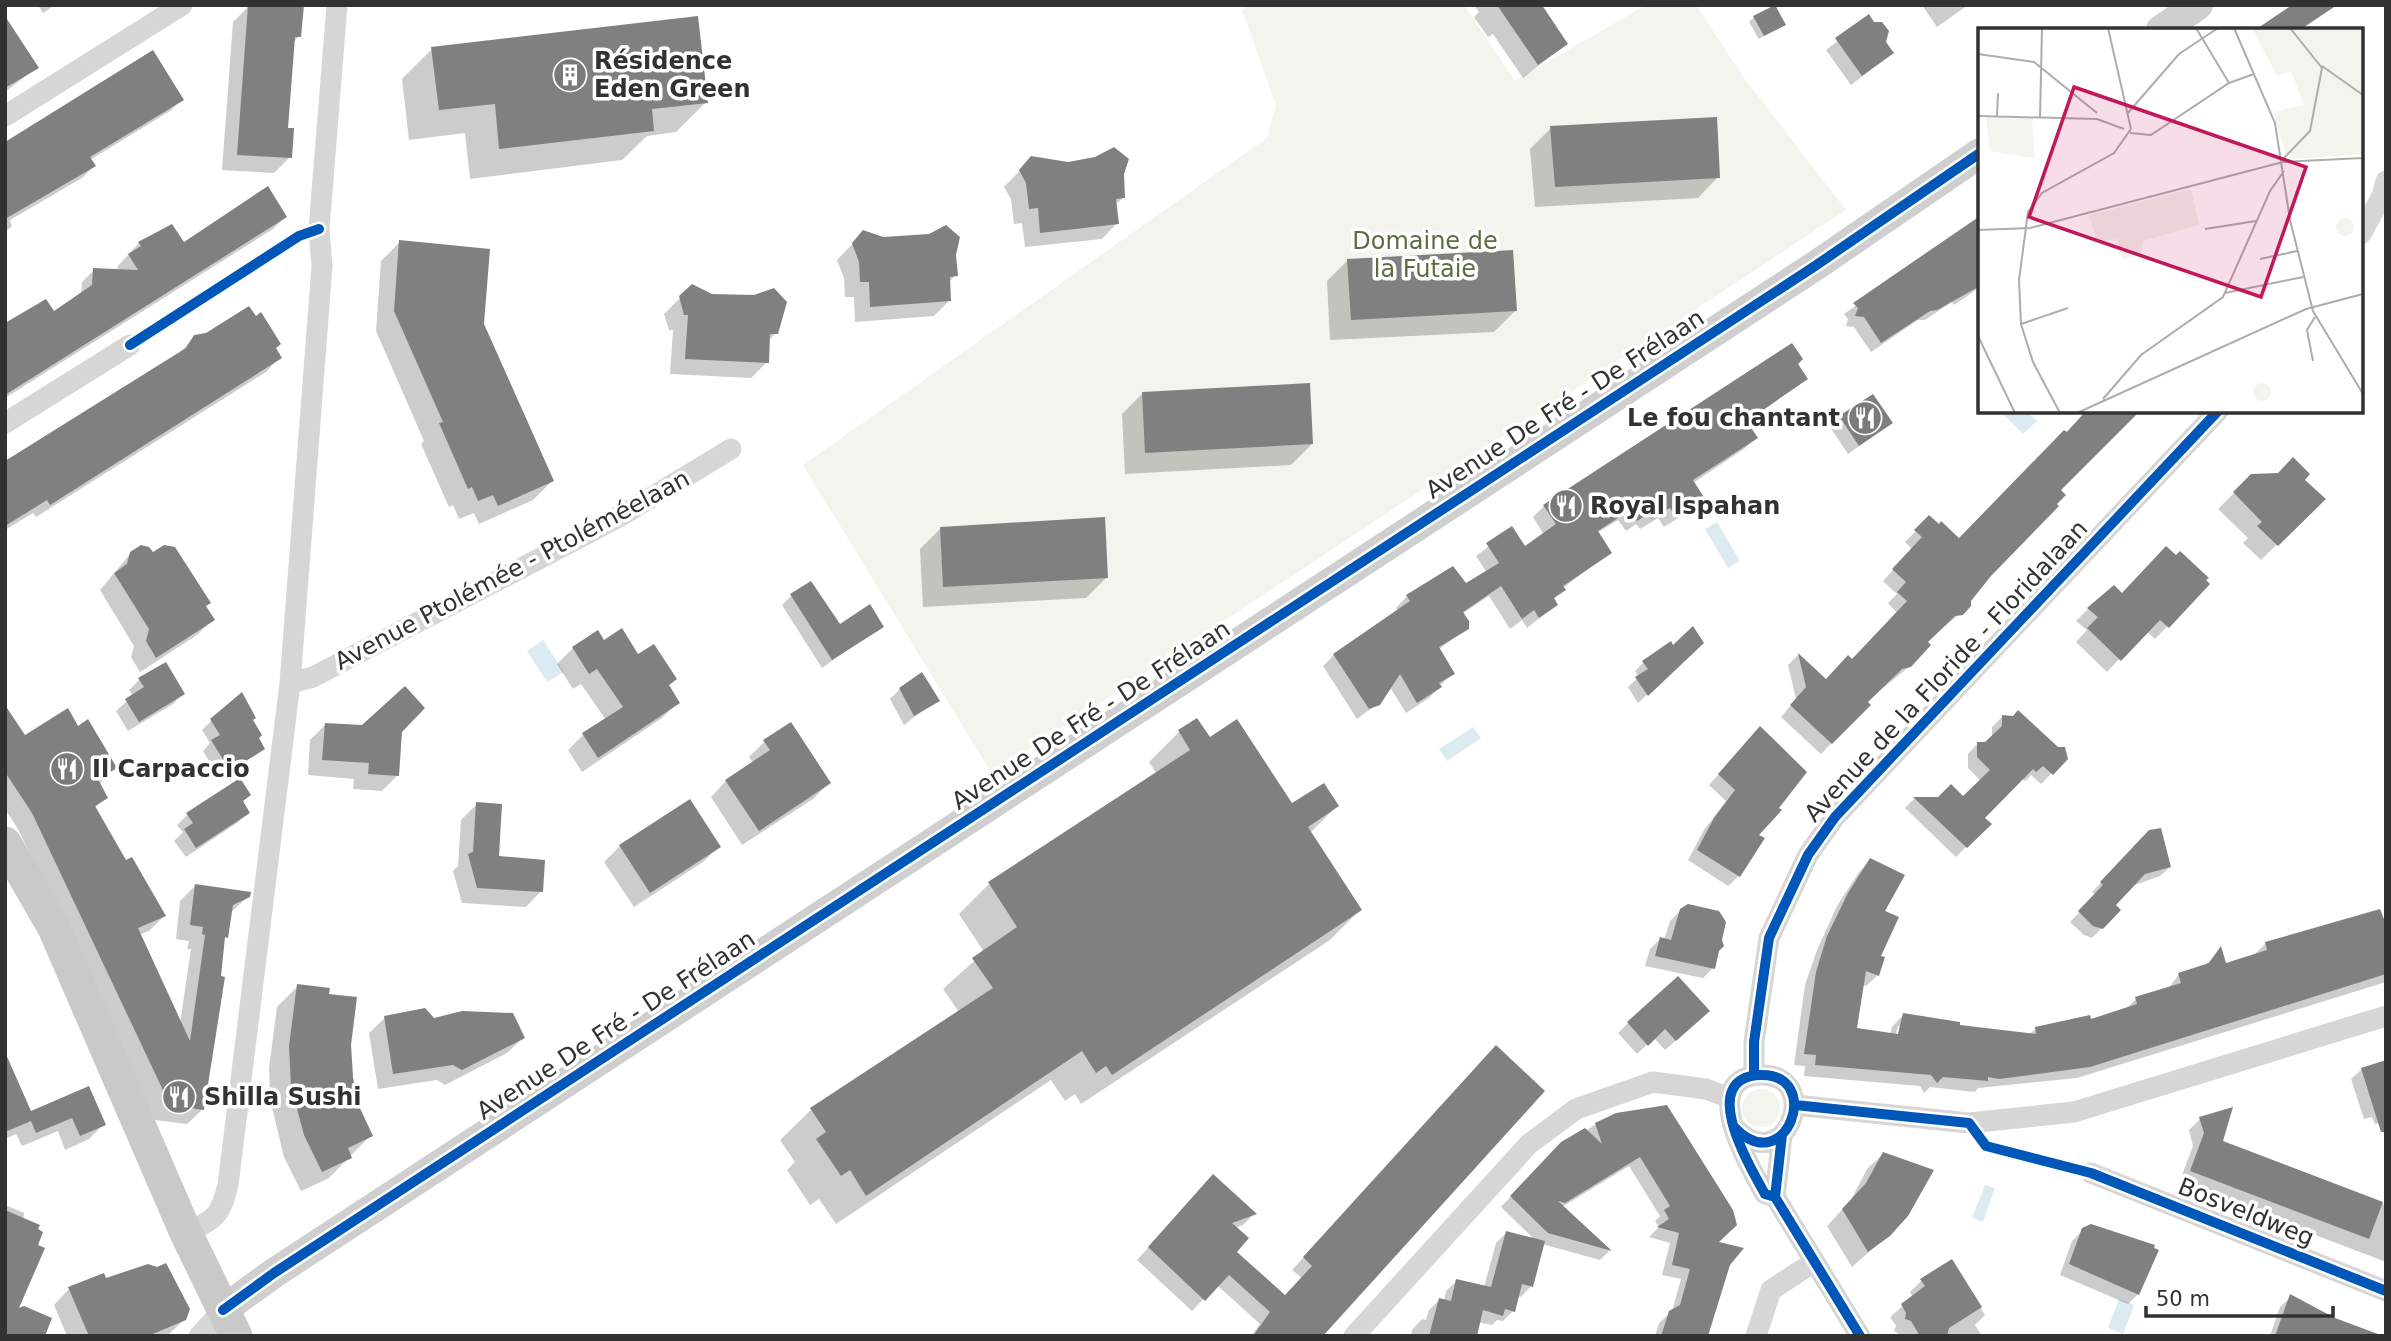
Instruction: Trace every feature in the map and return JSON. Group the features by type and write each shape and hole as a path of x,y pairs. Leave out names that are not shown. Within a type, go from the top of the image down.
{"main road":[{"path":"2164,28 2198,5"},
{"name":"Avenue De Fré - De Frélaan","path":"230,1323 289,1264 1815,266 1978,154"},
{"path":"5,843 54,928 186,1233 230,1323"}],"street":[{"path":"5,116 182,5"},
{"path":"186,1233 213,1220 222,1210 228,1185 290,683 322,266 319,229 337,5"},
{"path":"2363,230 2382,196 2386,181"},
{"path":"5,423 131,345"},
{"name":"Avenue de la Floride - Floridalaan","path":"1754,1075 1754,1042 1769,938 1808,855 1835,817 2216,413"},
{"name":"Avenue Ptolémée - Ptoléméelaan","path":"290,683 313,677 619,517 731,449"},
{"path":"1795,1105 1969,1123 2074,1112 2386,1016"},
{"path":"1734,1127 1750,1140 1760,1142 1782,1135 1790,1127 1795,1105 1793,1094 1777,1078 1754,1075 1735,1087 1730,1098 1729,1118 1753,1173 1765,1194 1775,1197"},
{"path":"1354,1336 1529,1144 1576,1109 1653,1082 1706,1089 1730,1098"},
{"path":"1782,1135 1775,1197 1860,1336"},
{"name":"Bosveldweg","path":"2091,1173 2386,1291"},
{"path":"1756,1336 1771,1290 1814,1262"},
{"path":"199,1336 230,1323"}],"green space":[{"name":"Domaine de la Futaie","path":"1248,5 1464,5 1515,81 1646,5 1696,5 1744,78 1846,210 992,774 803,465 1267,138 1276,105 1242,10"},
{"path":"1761,1089 1774,1095 1780,1108 1774,1121 1761,1127 1748,1121 1742,1108 1748,1095"}],"shaded area":[{"path":"2028,413 2037,421 2023,434 2004,415"},
{"path":"1717,522 1740,561 1728,568 1705,529"},
{"path":"543,640 564,672 547,682 527,651"},
{"path":"1473,727 1481,738 1447,761 1439,749"},
{"path":"1985,1185 1995,1188 1983,1222 1972,1218"},
{"path":"2119,1299 2134,1305 2123,1334 2108,1328"}],"building":[{"path":"248,5 304,5 301,37 295,37 288,128 294,128 292,158 237,155"},
{"path":"1497,5 1542,5 1568,44 1538,65"},
{"path":"1775,5 1786,25 1764,36 1753,16"},
{"path":"2292,5 2337,5 2302,28 2258,28"},
{"path":"1869,14 1874,22 1882,22 1889,31 1886,42 1894,53 1862,76 1835,38"},
{"path":"5,16 39,68 5,88"},
{"name":"Résidence Eden Green","path":"698,16 708,103 652,109 654,131 499,149 495,104 439,110 431,47"},
{"path":"153,50 184,100 90,157 96,166 5,219 5,142"},
{"path":"1717,117 1720,178 1555,187 1550,126"},
{"path":"1114,147 1129,159 1124,174 1125,198 1116,199 1119,224 1040,233 1038,208 1029,209 1026,183 1019,170 1031,156 1068,162 1095,157"},
{"path":"268,186 287,217 5,395 5,323 46,299 54,311 92,285 93,268 138,270 128,254 141,246 138,242 172,224 184,242"},
{"path":"1978,217 1978,287 1937,310 1930,311 1881,343 1864,317 1855,316 1858,308 1853,303"},
{"path":"946,225 960,237 956,255 958,276 950,277 951,301 870,307 869,282 860,282 859,262 852,243 863,230 883,237 929,234"},
{"path":"399,240 490,249 484,324 554,481 498,506 493,495 478,501 472,487 468,489 439,423 443,422 394,311"},
{"path":"1513,250 1517,311 1351,320 1347,259"},
{"path":"692,284 712,294 754,295 774,288 787,302 778,334 770,334 769,363 685,359 688,315 684,315 679,296"},
{"path":"249,306 256,316 261,312 281,344 276,348 282,358 50,505 47,500 5,526 5,461 186,348 194,335 206,333"},
{"path":"1792,343 1803,359 1798,364 1808,379 1754,416 1758,421 1750,426 1758,438 1693,480 1705,499 1676,517 1670,508 1651,519 1648,514 1637,521 1630,510 1598,531 1612,553 1563,586 1566,590 1554,598 1558,605 1539,618 1534,610 1522,619 1501,586 1463,612 1469,621 1469,629 1439,647 1455,674 1439,683 1442,687 1417,703 1400,674 1380,705 1369,709 1333,654 1410,601 1406,595 1453,566 1466,583 1499,563 1486,543 1512,526 1525,546 1556,524 1543,505"},
{"path":"1310,383 1313,444 1145,453 1142,392"},
{"path":"1873,394 1893,423 1859,446 1839,416"},
{"path":"2084,413 2138,413 2061,490 2066,495 2057,504 2059,506 1991,576 1963,615 1955,616 1928,642 1931,645 1911,667 1902,669 1868,702 1871,705 1832,744 1790,705 1806,687 1798,653 1826,679 1848,655 1852,659 1907,601 1897,592 1906,582 1892,569 1922,537 1914,530 1929,515 1939,524 1941,521 1959,538 2064,430 2067,432"},
{"path":"2293,457 2310,474 2305,480 2326,499 2278,546 2257,526 2262,522 2233,492 2251,474 2278,473"},
{"path":"1105,517 1108,578 943,587 940,527"},
{"path":"141,545 149,547 153,552 164,545 175,547 211,603 206,606 215,620 156,658 146,641 149,629 114,573 127,564 130,552"},
{"path":"2166,546 2176,555 2180,551 2209,578 2206,580 2210,584 2169,628 2160,620 2121,661 2087,628 2098,617 2087,608 2114,585 2122,593"},
{"path":"811,581 840,624 870,604 884,627 832,660 790,594"},
{"path":"1693,626 1704,643 1648,696 1635,677 1648,669 1642,661 1671,641 1673,645"},
{"path":"622,628 638,654 654,644 677,679 669,685 680,703 598,758 582,733 623,707 597,669 589,674 572,647 598,630 604,640"},
{"path":"166,662 185,694 139,722 125,699 144,687 138,678"},
{"path":"922,672 940,701 914,716 899,688"},
{"path":"405,686 425,708 402,732 399,776 368,774 369,763 322,760 325,723 362,725"},
{"path":"242,692 256,718 253,720 262,735 259,738 265,749 230,771 211,740 220,735 210,719"},
{"path":"5,705 25,735 68,708 78,726 88,719 117,768 98,779 108,798 95,806 126,860 132,857 166,916 138,928 190,1041 205,935 202,934 203,927 190,925 195,884 251,892 250,897 233,905 228,938 225,937 221,976 225,977 204,1110 170,1105 32,813 5,772"},
{"path":"2018,710 2058,747 2065,747 2068,759 2053,775 2043,766 2036,772 2033,769 1985,818 1992,824 1967,848 1913,797 1938,797 1951,784 1963,796 1990,770 1977,757 1977,742 1985,742 2002,726 2002,715 2013,716"},
{"path":"1197,718 1210,737 1237,719 1292,803 1324,783 1339,806 1308,827 1362,910 1112,1075 1106,1066 1096,1073 1082,1051 866,1196 850,1170 841,1176 816,1139 826,1132 810,1108 993,988 972,958 1017,927 988,882 1190,750 1178,730"},
{"path":"791,722 831,783 759,831 725,780 770,750 763,740"},
{"path":"1760,726 1807,772 1779,808 1782,810 1759,835 1765,838 1740,877 1697,850 1714,818 1735,790 1718,774"},
{"path":"240,778 251,795 243,801 250,813 196,848 184,829 193,823 186,813"},
{"path":"690,799 721,847 650,893 619,845"},
{"path":"476,802 502,804 499,856 545,860 543,892 477,888 468,854 473,852"},
{"path":"2161,828 2171,867 2145,874 2116,905 2121,910 2103,929 2093,926 2078,911 2103,885 2100,882 2149,830"},
{"path":"1870,858 1905,875 1885,911 1899,917 1881,956 1885,957 1879,976 1866,971 1857,1028 1898,1034 1903,1013 1960,1022 1960,1025 2036,1034 2035,1027 2090,1015 2091,1019 2137,1004 2135,997 2181,983 2178,973 2209,963 2221,946 2226,963 2267,950 2265,942 2380,909 2386,924 2386,974 2090,1067 1999,1079 1988,1077 1988,1081 1943,1077 1937,1083 1931,1075 1815,1065 1816,1055 1804,1054 1816,972 1827,936 1848,893"},
{"path":"1688,904 1719,911 1726,922 1722,940 1724,946 1719,951 1715,969 1655,956 1660,937 1671,940 1680,909"},
{"path":"1678,976 1710,1011 1676,1041 1665,1029 1648,1046 1627,1022"},
{"path":"297,984 330,988 329,994 357,997 351,1045 353,1077 358,1104 373,1136 348,1148 352,1158 322,1172 304,1135 291,1086 289,1046"},
{"path":"425,1008 434,1018 462,1011 513,1013 525,1038 462,1070 453,1065 393,1074 384,1016"},
{"path":"1496,1045 1545,1091 1323,1336 1253,1336 1270,1312 1229,1275 1205,1301 1148,1247 1213,1174 1257,1214 1232,1223 1249,1238 1237,1252 1285,1295 1312,1266 1303,1257"},
{"path":"5,1052 31,1111 89,1086 106,1125 80,1136 72,1118 36,1133 31,1121 5,1132"},
{"path":"2386,1060 2386,1132 2381,1132 2361,1068"},
{"path":"1667,1105 1733,1210 1737,1225 1719,1242 1744,1248 1730,1265 1708,1336 1661,1336 1669,1311 1680,1305 1690,1269 1672,1265 1679,1233 1657,1227 1669,1219 1664,1210 1670,1206 1640,1157 1565,1203 1558,1201 1612,1251 1548,1233 1510,1196 1561,1142 1585,1128 1602,1144 1595,1123 1616,1113"},
{"path":"2233,1107 2223,1141 2383,1202 2369,1239 2190,1171 2204,1133 2199,1117"},
{"path":"1883,1152 1934,1170 1908,1216 1890,1236 1868,1252 1842,1209 1866,1183"},
{"path":"5,1210 40,1225 38,1229 43,1232 38,1245 45,1248 19,1308 24,1306 52,1318 45,1336 5,1336"},
{"path":"2091,1224 2155,1245 2154,1248 2159,1250 2139,1295 2069,1264 2082,1228"},
{"path":"1506,1231 1545,1241 1533,1287 1522,1284 1515,1312 1505,1309 1503,1316 1483,1310 1477,1336 1429,1336 1439,1298 1451,1301 1456,1279 1491,1287"},
{"path":"1952,1259 1982,1307 1949,1328 1947,1336 1920,1336 1911,1321 1905,1319 1906,1313 1901,1304 1925,1286 1920,1279"},
{"path":"166,1263 190,1309 186,1320 148,1336 89,1336 68,1287 104,1273 106,1278 148,1264 157,1267"},
{"path":"2290,1294 2335,1318 2378,1334 2275,1336"}],"cycle path":[{"path":"223,1310 274,1273 1815,266 1978,154"},
{"path":"130,345 299,236 319,229"},
{"path":"1754,1075 1754,1042 1769,938 1808,855 1835,817 2216,413"},
{"path":"1734,1127 1753,1140 1769,1142 1782,1134 1791,1121 1794,1105 1791,1090 1780,1079 1760,1075 1741,1080 1732,1091 1730,1107 1733,1126 1740,1146 1765,1194 1775,1197"},
{"path":"1795,1105 1969,1123 1986,1146 2091,1173 2386,1291"},
{"path":"1782,1135 1775,1197 1860,1336"}],"place":[{"name":"Résidence Eden Green","path":"570,75"},
{"name":"Le fou chantant","path":"1865,418"},
{"name":"Royal Ispahan","path":"1566,506"},
{"name":"Il Carpaccio","path":"67,769"},
{"name":"Shilla Sushi","path":"179,1097"}]}
